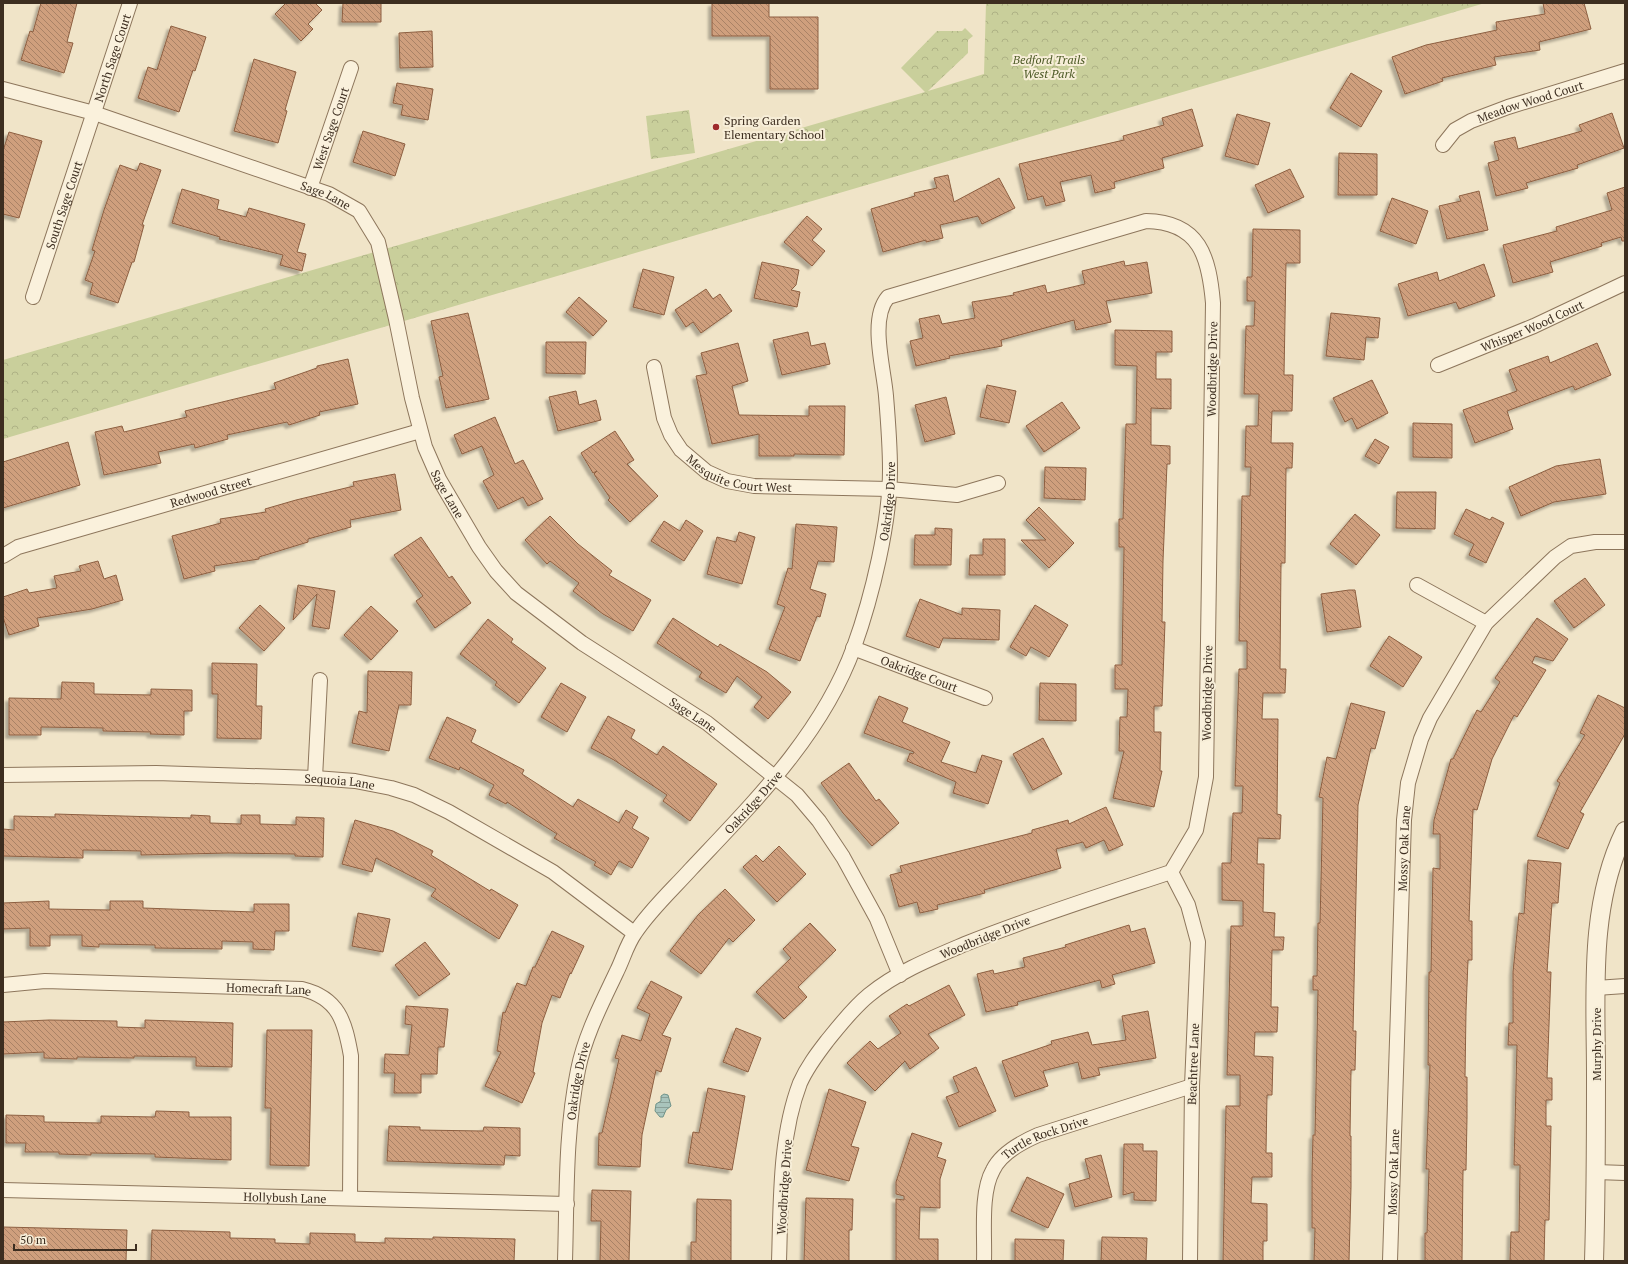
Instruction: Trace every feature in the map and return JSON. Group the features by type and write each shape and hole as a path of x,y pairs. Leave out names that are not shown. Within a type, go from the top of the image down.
{"street":[{"name":"North Sage Court","path":"94,113 130,3"},
{"name":"West Sage Court","path":"310,188 351,68"},
{"name":"Meadow Wood Court","path":"1443,145 1455,130 1471,121 1508,107 1625,71"},
{"name":"Sage Lane","path":"3,89 94,113 329,194 359,211 378,242 420,431 425,446 439,479 496,571 516,593 582,643 707,723 797,795 819,821 844,857 877,920 900,975"},
{"name":"South Sage Court","path":"33,297 94,113"},
{"name":"Woodbridge Drive","path":"779,1261 783,1175 787,1134 800,1083 809,1063 841,1023 869,995 900,975 943,953 1014,924 1170,872 1196,830 1206,777 1213,303 1211,276 1206,258 1198,243 1187,231 1175,225 1157,221 1146,221 888,297 883,303 879,321"},
{"name":"Whisper Wood Court","path":"1438,365 1534,326 1625,283"},
{"name":"Oakridge Drive","path":"566,1261 568,1143 578,1069 596,1012 634,933 776,777 815,723 853,648 867,606 879,553 889,489 890,462 886,395 879,337 879,321"},
{"name":"Mesquite Court West","path":"654,367 664,418 671,435 681,450 707,472 726,481 754,486 889,489 957,495 998,482"},
{"name":"Redwood Street","path":"3,556 18,547 420,431"},
{"name":"Mossy Oak Lane","path":"1390,1261 1404,820 1408,783 1421,739 1430,718 1486,623 1555,557 1570,546 1595,542 1625,542"},
{"path":"1417,585 1486,623"},
{"name":"Oakridge Court","path":"853,648 985,698"},
{"path":"315,778 320,680"},
{"name":"Sequoia Lane","path":"3,775 156,773 315,778 355,781 391,788 414,795 449,812 553,872 634,933"},
{"name":"Murphy Drive","path":"1594,1261 1596,1172 1596,988 1598,935 1604,886 1625,831"},
{"name":"Beachtree Lane","path":"1170,872 1188,905 1198,942 1192,1086 1190,1261"},
{"name":"Homecraft Lane","path":"3,985 45,981 302,989 314,992 329,1000 340,1014 347,1034 351,1056 350,1197"},
{"path":"1596,988 1625,986"},
{"name":"Turtle Rock Drive","path":"984,1261 985,1204 988,1183 993,1169 1001,1160 1022,1143 1038,1135 1192,1086"},
{"path":"1596,1172 1625,1173"},
{"name":"Hollybush Lane","path":"3,1190 350,1197 567,1204"}],"green space":[{"name":"Bedford Trails West Park","path":"986,3 1485,3 3,439 3,360 925,92 901,68 937,31 962,31 965,28 973,36 968,40 968,53 928,91 984,74"},
{"path":"689,110 695,153 651,159 646,116"}],"water":[{"path":"664,1094 668,1095 671,1106 666,1110 663,1117 660,1117 655,1111 656,1104 661,1101 661,1096"}],"building":[{"path":"41,3 77,3 67,42 73,43 64,73 21,60 30,31 33,32"},
{"path":"286,3 315,3 322,10 308,24 313,29 301,41 275,14"},
{"path":"343,3 381,3 381,22 342,22"},
{"path":"712,3 769,3 769,17 818,17 818,89 770,89 770,36 712,36"},
{"path":"1543,3 1584,3 1591,29 1539,42 1540,50 1494,57 1496,65 1442,78 1443,81 1405,94 1392,57 1426,45 1497,30 1496,22 1545,14"},
{"path":"171,26 206,37 179,112 138,98 148,67 157,70"},
{"path":"432,31 433,67 400,68 399,33"},
{"path":"254,59 296,72 285,110 287,111 278,143 234,131"},
{"path":"1351,73 1382,91 1361,127 1330,108"},
{"path":"397,83 433,89 428,120 401,115 403,105 393,103"},
{"path":"1192,109 1203,146 1162,158 1164,168 1114,182 1115,188 1095,193 1091,175 1060,182 1065,201 1046,206 1043,196 1028,200 1019,164 1124,140 1123,136 1164,125 1162,118"},
{"path":"1612,113 1624,148 1577,165 1578,168 1526,183 1528,188 1496,196 1488,163 1499,160 1494,142 1515,137 1518,149 1582,131 1579,125"},
{"path":"1237,114 1270,123 1258,165 1225,156"},
{"path":"363,131 405,144 395,176 353,162"},
{"path":"9,132 42,141 19,218 3,214 3,151"},
{"path":"1339,153 1377,154 1377,195 1338,195"},
{"path":"140,163 161,170 142,225 144,225 134,262 132,262 118,303 90,294 93,283 85,280 95,251 92,250 104,210 120,165 137,171"},
{"path":"1290,169 1304,197 1268,213 1255,185"},
{"path":"948,175 954,202 999,178 1015,208 982,224 978,216 940,225 943,238 926,242 926,240 883,252 871,209 915,196 914,193 937,188 934,178"},
{"path":"1625,187 1625,241 1622,241 1621,237 1601,243 1602,246 1550,262 1553,272 1513,283 1503,245 1557,231 1556,227 1612,210 1607,193"},
{"path":"182,189 219,200 217,209 246,217 249,208 305,224 297,252 306,254 302,271 280,265 283,255 219,239 220,237 172,223"},
{"path":"1479,191 1488,230 1447,239 1439,206 1461,201 1459,196"},
{"path":"1392,198 1428,211 1416,244 1380,231"},
{"path":"807,216 822,229 812,240 825,251 812,266 784,242"},
{"path":"1253,229 1300,230 1300,263 1286,263 1284,375 1293,375 1292,411 1272,411 1271,443 1293,443 1292,468 1286,468 1285,563 1281,563 1280,669 1286,669 1285,693 1263,693 1262,719 1278,719 1277,814 1281,815 1280,839 1258,838 1257,864 1264,864 1263,912 1275,913 1274,937 1284,937 1283,950 1272,950 1271,1007 1278,1007 1277,1032 1255,1032 1254,1056 1273,1057 1272,1095 1267,1095 1266,1153 1272,1153 1272,1177 1252,1177 1251,1203 1267,1204 1267,1241 1263,1241 1263,1261 1223,1261 1226,1106 1240,1106 1240,1075 1227,1075 1231,926 1243,926 1243,901 1222,900 1222,863 1231,863 1233,813 1242,813 1243,786 1235,786 1239,669 1247,669 1247,641 1239,641 1242,496 1250,496 1251,467 1245,467 1246,426 1258,426 1259,394 1244,394 1246,326 1254,326 1255,301 1247,301 1247,277 1252,277"},
{"path":"1124,261 1125,266 1147,262 1152,293 1106,301 1111,322 1076,330 1074,320 1001,340 1002,346 949,356 950,358 916,366 910,341 923,338 919,319 939,315 942,324 975,318 972,302 1014,295 1013,293 1045,285 1047,293 1085,284 1082,271"},
{"path":"762,262 799,270 796,285 791,290 800,292 797,307 754,298"},
{"path":"1484,264 1495,296 1459,309 1456,302 1408,316 1398,284 1437,272 1439,281"},
{"path":"643,269 674,277 664,315 633,307"},
{"path":"706,289 713,299 720,294 732,311 701,333 693,322 686,327 675,310"},
{"path":"579,297 607,321 593,336 566,312"},
{"path":"468,313 489,399 446,408 439,377 443,376 431,321"},
{"path":"1331,313 1380,318 1378,338 1366,337 1364,360 1326,356"},
{"path":"1115,330 1172,331 1172,352 1156,352 1156,379 1171,379 1171,409 1151,408 1151,445 1170,446 1170,464 1167,464 1163,561 1162,622 1165,622 1162,706 1154,706 1154,732 1161,732 1160,771 1162,771 1154,807 1113,798 1124,751 1119,751 1120,717 1127,717 1128,689 1115,689 1115,665 1122,665 1124,547 1119,547 1119,519 1123,519 1126,424 1136,424 1137,366 1115,365"},
{"path":"808,332 811,346 825,343 830,364 782,375 773,340"},
{"path":"546,342 586,342 585,374 546,373"},
{"path":"738,343 748,381 732,386 739,415 809,416 809,406 845,406 844,455 794,454 794,456 759,456 759,434 712,444 696,376 707,374 701,353"},
{"path":"1597,343 1611,375 1575,390 1573,386 1507,411 1513,429 1475,443 1463,410 1517,391 1509,370 1548,356 1550,363"},
{"path":"348,359 358,404 319,412 320,415 289,425 287,422 227,435 228,439 195,448 194,444 158,452 161,463 104,475 95,432 122,426 124,432 187,417 185,411 276,389 274,383 317,368 317,366"},
{"path":"1372,380 1388,413 1357,429 1352,418 1345,422 1333,398"},
{"path":"987,385 1016,391 1009,423 980,417"},
{"path":"576,391 579,405 596,400 601,420 558,431 549,397"},
{"path":"946,397 955,434 925,442 915,405"},
{"path":"1062,402 1080,428 1044,452 1026,426"},
{"path":"495,417 515,464 523,460 543,499 528,506 523,497 498,509 483,481 494,475 482,446 462,454 454,435"},
{"path":"1413,423 1452,424 1452,458 1413,457"},
{"path":"615,431 634,460 627,464 658,496 630,522 608,500 610,498 594,474 597,471 593,473 581,453"},
{"path":"1375,439 1389,447 1379,464 1365,456"},
{"path":"68,442 80,485 3,508 3,462"},
{"path":"1600,459 1606,494 1554,502 1521,516 1509,487 1556,466"},
{"path":"1045,467 1086,468 1085,500 1044,498"},
{"path":"395,474 401,510 350,520 351,527 308,539 308,542 259,557 259,559 214,566 215,571 184,579 172,536 221,523 220,519 266,512 265,509 354,486 353,482"},
{"path":"1397,492 1436,492 1435,529 1396,528"},
{"path":"1039,507 1074,543 1049,568 1021,540 1046,540 1026,520"},
{"path":"1466,509 1490,520 1492,517 1504,523 1486,563 1469,555 1474,544 1454,534"},
{"path":"1355,514 1380,535 1356,565 1330,544"},
{"path":"550,516 578,544 612,571 609,575 651,600 633,631 603,614 573,591 579,583 550,561 547,564 525,540"},
{"path":"686,520 703,531 684,561 651,541 664,521 680,531"},
{"path":"796,524 837,527 834,562 818,561 810,589 826,594 820,617 817,616 800,661 769,649 785,607 777,604 788,568 792,569"},
{"path":"935,528 952,529 951,565 914,565 915,535 935,535"},
{"path":"739,532 755,537 742,584 707,574 717,537 736,542"},
{"path":"421,537 449,578 452,576 471,603 435,628 416,601 423,596 394,555"},
{"path":"983,539 1005,539 1005,575 969,575 970,555 983,555"},
{"path":"98,561 104,579 116,575 123,600 92,609 37,618 39,626 9,635 3,617 3,597 27,589 29,593 57,588 54,576 81,571 79,566"},
{"path":"1585,578 1605,605 1574,628 1554,601"},
{"path":"298,585 335,591 329,629 312,626 317,594 293,620"},
{"path":"1355,590 1361,627 1327,632 1321,594"},
{"path":"920,599 962,615 962,608 1000,610 999,640 943,638 939,648 906,636"},
{"path":"260,605 285,628 264,651 239,628"},
{"path":"1035,605 1068,625 1049,657 1031,647 1026,656 1010,647"},
{"path":"371,606 398,631 371,660 344,635"},
{"path":"673,618 718,647 720,644 767,672 791,692 768,719 754,707 762,697 737,676 726,693 699,677 702,672 657,643"},
{"path":"1537,618 1568,639 1553,661 1535,656 1532,663 1546,670 1517,717 1514,715 1492,759 1477,810 1473,809 1469,921 1472,921 1472,960 1468,960 1466,1011 1465,1077 1467,1077 1467,1118 1466,1170 1463,1170 1462,1261 1425,1261 1425,1233 1427,1233 1429,1169 1426,1169 1430,1065 1428,1065 1429,972 1431,972 1433,868 1440,869 1440,834 1433,834 1434,820 1451,759 1453,759 1477,710 1481,712 1500,682 1495,678"},
{"path":"488,619 513,639 511,642 546,668 519,703 495,685 497,682 460,654"},
{"path":"1389,636 1422,657 1403,687 1370,666"},
{"path":"212,663 257,664 256,706 262,706 261,739 217,738 218,694 212,694"},
{"path":"368,671 412,672 411,705 399,705 389,751 352,743 359,711 367,713"},
{"path":"62,682 94,683 94,694 151,695 151,689 192,690 192,711 184,711 184,735 150,734 151,732 103,731 103,728 41,727 41,735 9,735 9,698 61,699"},
{"path":"561,683 586,697 567,732 541,717"},
{"path":"1040,683 1076,684 1076,721 1039,720"},
{"path":"1598,695 1625,708 1625,734 1580,812 1584,814 1568,849 1537,836 1560,783 1557,781 1585,735 1580,733"},
{"path":"879,696 908,708 902,722 950,742 941,762 976,773 982,755 1002,761 988,804 953,793 956,782 907,761 910,753 913,754 914,752 864,733"},
{"path":"1351,703 1385,712 1375,749 1371,748 1358,805 1353,1031 1356,1031 1355,1070 1351,1070 1351,1187 1349,1261 1314,1261 1315,1228 1312,1228 1312,1174 1313,1135 1315,1135 1318,990 1313,990 1313,976 1317,976 1318,923 1320,923 1323,798 1319,797 1327,757 1336,759"},
{"path":"608,716 635,730 631,738 657,755 663,746 717,784 690,821 663,801 667,795 614,760 591,748"},
{"path":"447,717 476,730 471,742 524,770 522,774 573,807 578,799 619,823 626,810 638,817 632,828 649,838 632,868 619,861 611,875 594,865 596,862 554,838 557,834 507,802 506,804 489,795 494,785 460,767 459,770 429,758"},
{"path":"1043,738 1062,774 1033,790 1013,754"},
{"path":"849,763 876,801 879,799 899,823 872,846 843,813 821,783"},
{"path":"1106,807 1123,845 1109,851 1104,840 1086,848 1083,842 1056,849 1061,868 984,890 985,893 937,905 938,909 920,913 917,902 899,907 890,875 902,872 900,866 1032,833 1032,830 1068,820 1069,824"},
{"path":"55,814 191,818 191,815 210,816 210,823 241,824 241,815 260,815 260,824 296,825 296,817 324,818 323,857 295,856 295,854 228,853 141,855 141,851 83,850 83,858 3,856 3,829 14,830 14,816 55,817"},
{"path":"355,820 393,831 433,851 431,855 490,891 491,889 518,905 499,939 431,896 436,889 376,858 372,872 342,864"},
{"path":"779,846 806,874 777,902 743,867 756,855 763,862"},
{"path":"1528,860 1561,863 1558,903 1552,903 1547,972 1551,972 1547,1078 1552,1078 1552,1100 1546,1100 1546,1126 1551,1126 1549,1220 1545,1220 1544,1261 1510,1261 1511,1232 1519,1232 1520,1165 1514,1165 1517,1045 1508,1045 1509,1023 1513,1023 1513,972 1519,913 1524,914"},
{"path":"725,889 755,920 733,942 729,938 701,974 670,951 698,915"},
{"path":"49,901 49,909 110,910 110,901 143,901 143,908 254,912 254,904 289,904 289,931 275,931 274,950 253,949 253,942 222,941 222,949 155,948 155,945 99,944 99,947 82,946 82,935 50,935 50,946 30,946 30,928 3,929 3,903"},
{"path":"358,913 390,919 383,952 352,946"},
{"path":"810,923 836,950 798,987 807,997 784,1019 756,992 791,958 783,949"},
{"path":"1129,925 1131,932 1145,928 1155,963 1112,975 1115,984 1102,988 1100,980 1017,1002 1018,1005 986,1012 977,974 993,970 994,974 1025,967 1023,958 1066,947 1065,945"},
{"path":"552,931 584,946 571,974 570,973 560,998 552,995 542,1023 533,1072 535,1073 522,1103 485,1086 501,1052 497,1051 503,1012 505,1013 517,983 526,986 533,967 535,967"},
{"path":"425,942 450,974 419,996 395,965"},
{"path":"651,981 682,997 662,1035 671,1038 661,1072 656,1070 642,1135 640,1167 598,1165 599,1133 602,1133 619,1059 615,1058 622,1035 641,1041 650,1014 637,1008"},
{"path":"949,985 965,1015 928,1034 939,1048 910,1069 905,1061 875,1091 847,1063 870,1041 878,1049 901,1033 889,1016 907,1004 909,1006"},
{"path":"406,1006 448,1009 444,1047 438,1047 437,1074 421,1074 421,1093 394,1093 395,1073 384,1073 385,1054 409,1055 412,1025 405,1024"},
{"path":"1148,1011 1156,1058 1098,1068 1100,1075 1082,1079 1078,1062 1043,1071 1048,1086 1015,1097 1002,1061 1052,1044 1051,1041 1088,1032 1092,1045 1126,1040 1122,1016"},
{"path":"49,1020 117,1021 117,1027 145,1028 145,1020 233,1023 232,1067 196,1066 196,1057 134,1056 134,1058 77,1057 77,1059 44,1058 44,1052 3,1054 3,1022"},
{"path":"736,1028 761,1038 748,1072 723,1062"},
{"path":"267,1030 312,1030 309,1166 270,1165 271,1108 265,1108"},
{"path":"976,1067 996,1111 959,1127 946,1097 959,1092 953,1077"},
{"path":"708,1088 745,1096 732,1170 688,1163 693,1132 699,1133"},
{"path":"829,1089 866,1102 851,1146 859,1148 849,1181 806,1170"},
{"path":"156,1111 189,1112 189,1117 231,1117 231,1160 155,1157 155,1154 91,1153 91,1155 59,1154 59,1152 25,1152 26,1143 6,1143 6,1115 44,1116 44,1122 101,1123 101,1116 155,1117"},
{"path":"389,1126 420,1127 420,1130 483,1131 484,1127 520,1128 520,1156 505,1155 504,1165 387,1161"},
{"path":"912,1133 942,1143 937,1157 946,1160 940,1179 940,1208 920,1207 919,1239 938,1239 938,1261 896,1261 896,1199 904,1200 904,1196 896,1194 896,1182"},
{"path":"1124,1144 1143,1144 1143,1151 1157,1151 1156,1201 1134,1200 1134,1192 1123,1195"},
{"path":"1101,1155 1112,1197 1075,1207 1069,1184 1090,1178 1085,1159"},
{"path":"1027,1177 1064,1194 1048,1228 1011,1211"},
{"path":"592,1190 631,1191 629,1261 600,1261 601,1221 591,1221"},
{"path":"806,1198 853,1199 852,1230 849,1230 849,1261 804,1261"},
{"path":"697,1199 731,1200 731,1261 691,1261 691,1242 696,1242"},
{"path":"3,1227 127,1230 126,1261 3,1261"},
{"path":"152,1230 230,1232 230,1238 275,1239 275,1243 310,1244 310,1233 355,1234 355,1242 385,1243 385,1238 433,1239 433,1237 515,1239 514,1261 151,1261"},
{"path":"1102,1237 1147,1238 1146,1261 1101,1261"},
{"path":"1015,1239 1064,1240 1063,1261 1015,1261"}],"place":[{"name":"Spring Garden Elementary School","path":"716,127"}]}
